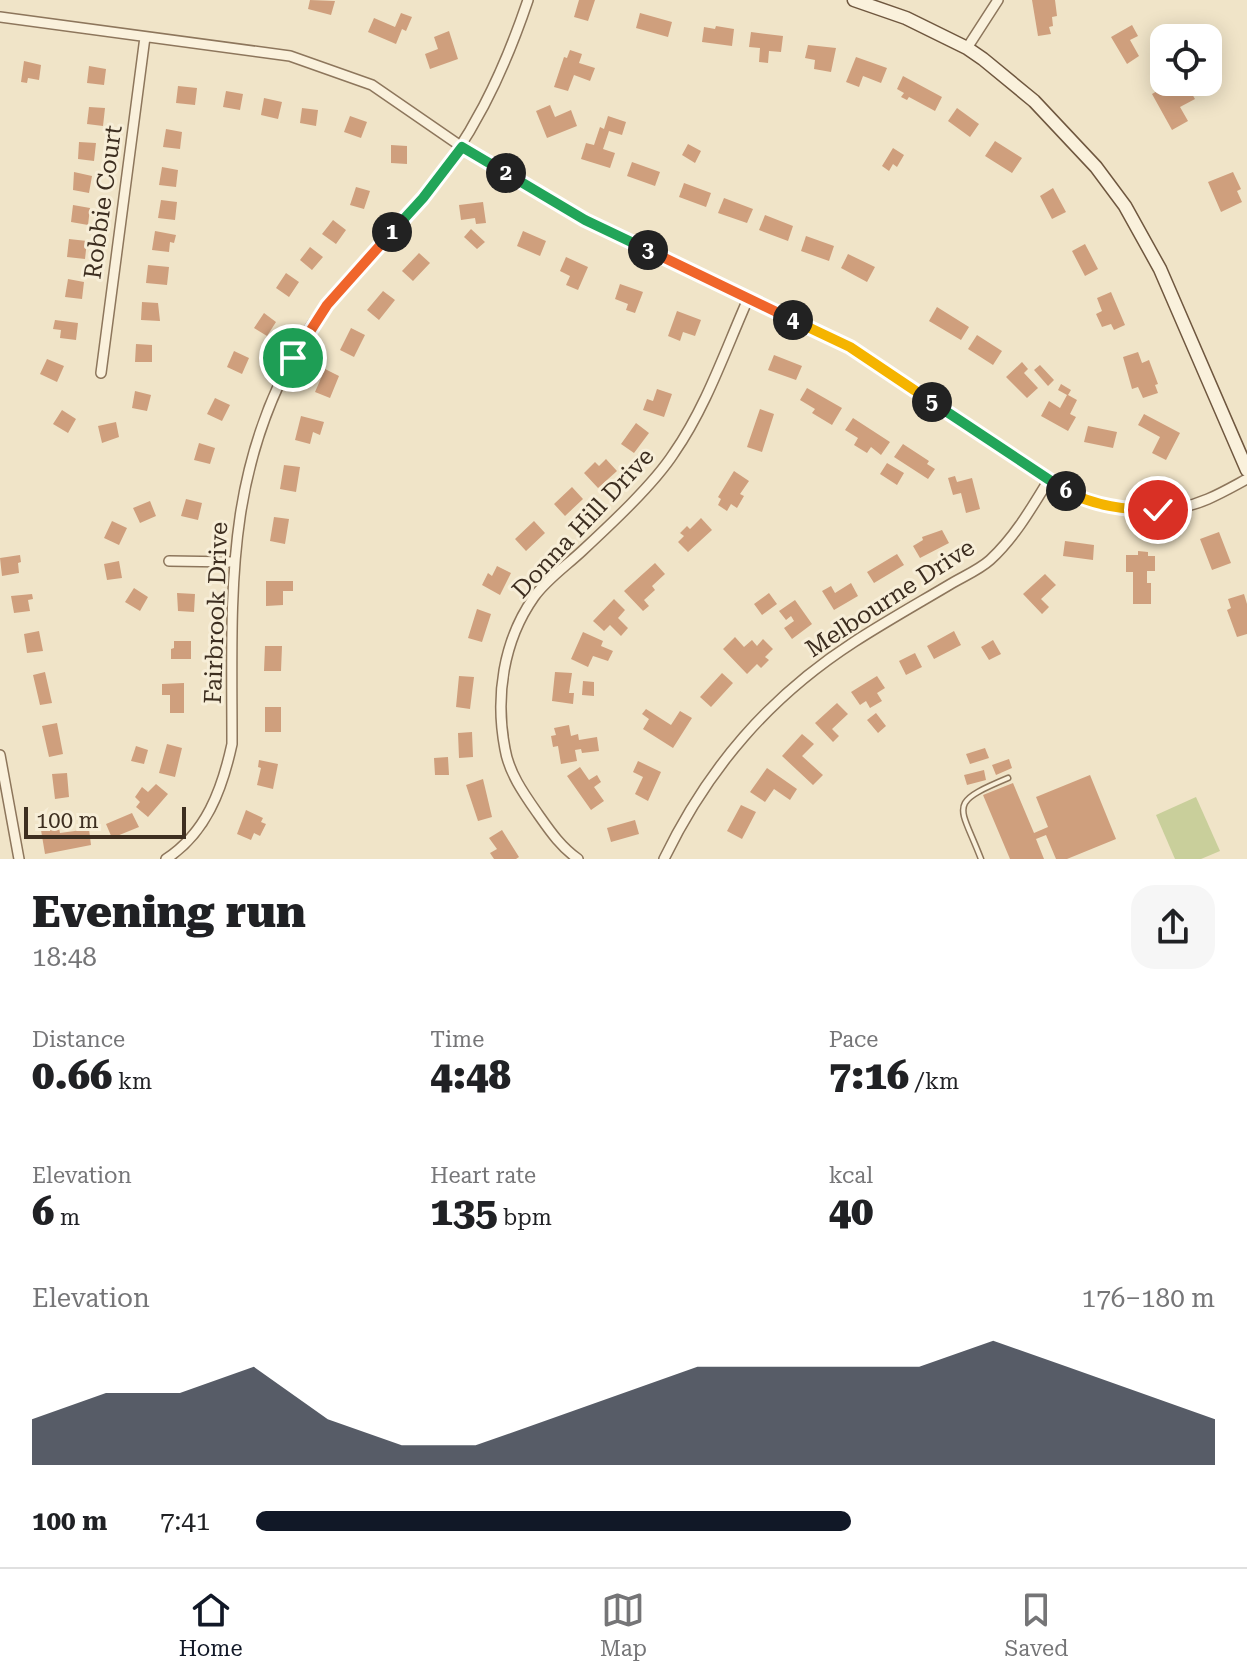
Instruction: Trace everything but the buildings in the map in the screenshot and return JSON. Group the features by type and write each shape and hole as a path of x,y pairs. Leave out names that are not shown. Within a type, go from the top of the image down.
{"main road":[{"path":"854,0 906,18 967,48 1034,101 1103,176 1125,206 1160,269 1247,470"}],"street":[{"name":"Fairbrook Drive","path":"166,859 200,827 218,795 226,771 232,744 233,562 243,491 269,407 293,358 327,305 423,198 462,147 499,76 528,0"},
{"path":"967,48 998,0"},
{"path":"0,17 290,56 372,85 462,147 585,220 850,347 1048,481 1082,500 1130,510 1158,510 1207,500 1247,479"},
{"name":"Robbie Court","path":"101,373 145,37"},
{"name":"Donna Hill Drive","path":"578,859 561,847 532,805 515,779 505,751 502,683 514,630 535,595 584,549 673,455 694,421 748,299"},
{"name":"Melbourne Drive","path":"664,859 709,780 752,725 805,676 854,642 988,562 1008,541 1048,481"},
{"path":"169,561 233,562"},
{"path":"0,755 19,859"}],"lane":[{"path":"981,859 963,817 963,808 974,792 1008,778"}],"green space":[{"path":"1196,797 1220,851 1201,859 1175,859 1156,815"}],"route":[{"path":"293,358 327,305 423,198 462,147 585,220 850,347 994,445 1082,500 1130,510 1158,510"}]}
